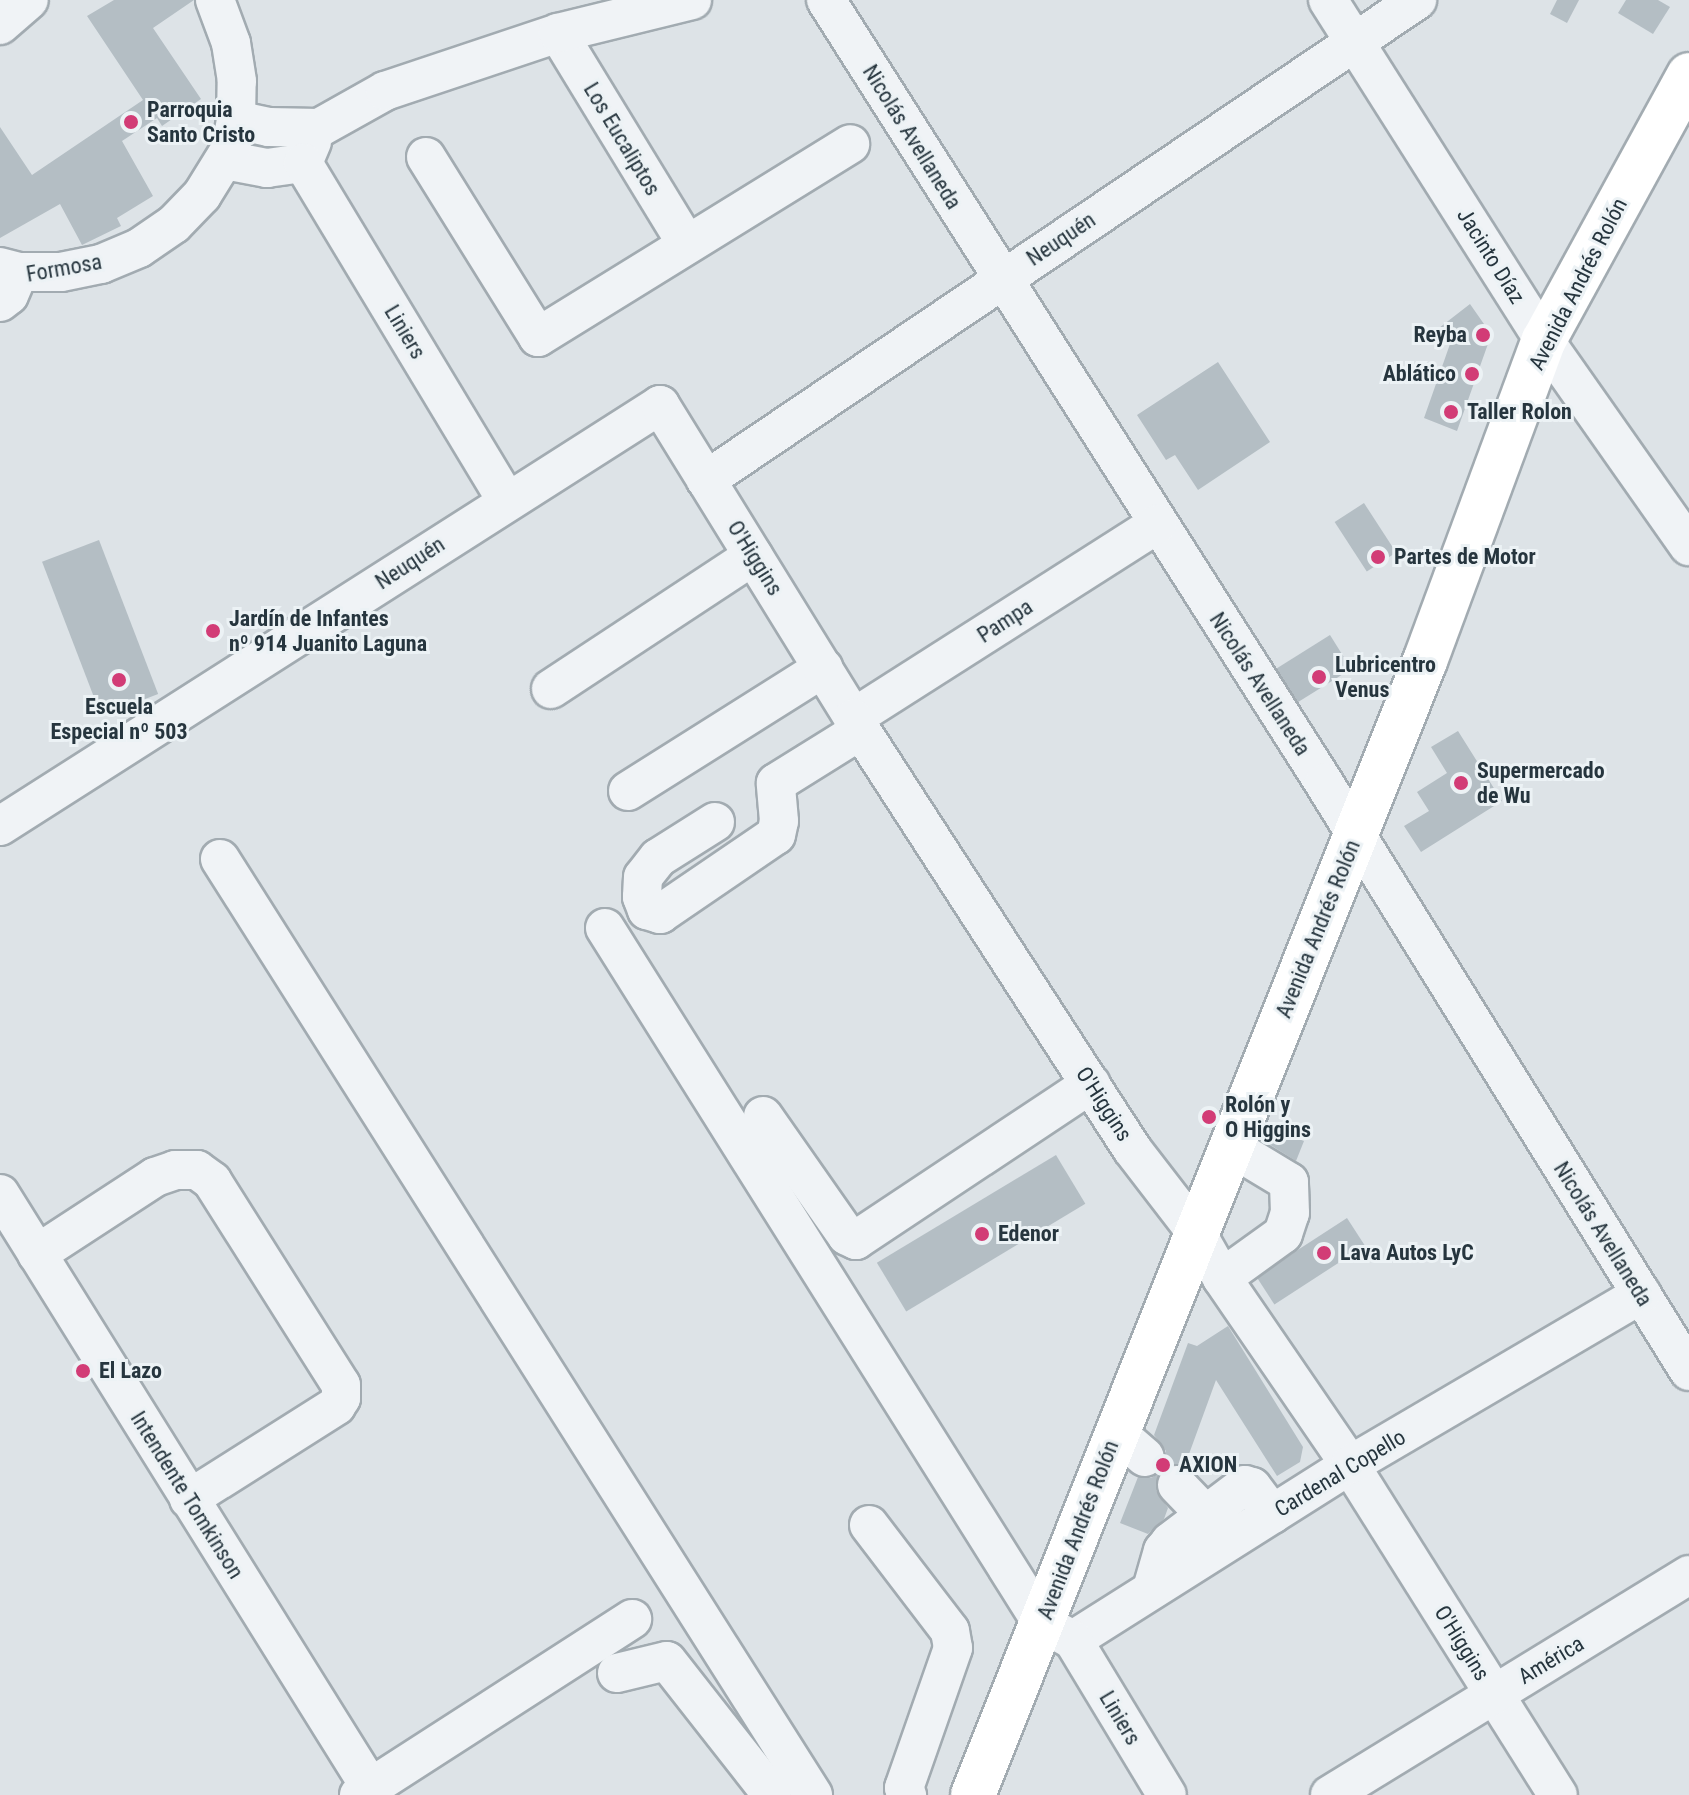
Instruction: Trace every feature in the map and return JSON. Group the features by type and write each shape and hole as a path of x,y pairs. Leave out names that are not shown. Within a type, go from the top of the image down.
{"main road":[{"name":"Avenida Andrés Rolón","path":"973,1795 1058,1632 1130,1445 1196,1232 1425,661 1544,340 1689,75"}],"street":[{"path":"0,25 29,0"},
{"path":"215,0 231,43 237,81 236,120 225,160 267,168 303,163 319,128"},
{"path":"236,120 269,127 319,128 385,91 558,33 692,0"},
{"name":"Nicolás Avellaneda","path":"826,0 1356,836 1689,1371"},
{"name":"Jacinto Díaz","path":"1328,0 1544,340 1683,524"},
{"name":"Neuquén","path":"706,480 1417,0"},
{"name":"Los Eucaliptos","path":"558,33 687,244"},
{"path":"426,157 538,337 850,144"},
{"name":"Formosa","path":"6,281 88,266 139,248 174,224 202,195 225,160"},
{"name":"Liniers","path":"303,163 507,501"},
{"name":"Neuquén","path":"0,826 660,405"},
{"name":"O'Higgins","path":"660,405 857,724 1163,1193 1196,1232 1222,1278 1350,1465 1558,1795"},
{"name":"Pampa","path":"715,822 658,858 643,877 642,897 647,910 660,914 776,835 779,821 776,783 857,724 1157,524"},
{"path":"551,689 753,556"},
{"path":"628,791 823,668"},
{"path":"220,859 813,1795"},
{"name":"Liniers","path":"605,928 1058,1632 1167,1795"},
{"path":"763,1116 847,1236 856,1240 1091,1084"},
{"path":"1222,1278 1283,1234 1290,1213 1289,1182 1231,1147"},
{"path":"37,1254 155,1177 175,1170 197,1170 212,1181 341,1385 341,1398 336,1406 189,1499"},
{"name":"Intendente Tomkinson","path":"0,1194 368,1793"},
{"name":"Cardenal Copello","path":"1058,1632 1152,1589 1350,1465 1641,1294"},
{"path":"1177,1485 1206,1515"},
{"path":"1152,1589 1163,1551 1245,1485 1252,1487 1272,1514"},
{"path":"869,1525 944,1622 953,1648 904,1788 907,1795"},
{"name":"América","path":"1330,1795 1689,1575"},
{"path":"368,1793 632,1619"},
{"path":"617,1673 667,1661 772,1795"}],"building":[{"name":"Parroquia Santo Cristo","path":"114,0 194,0 153,28 201,99 162,126 157,118 122,141 153,196 117,218 121,226 82,245 60,204 0,238 0,127 32,175 143,100 87,16"},
{"path":"1557,0 1579,0 1567,23 1550,14"},
{"path":"1626,0 1658,0 1670,7 1653,34 1618,13"},
{"path":"1470,304 1484,324 1489,341 1457,431 1424,418 1450,344 1439,328"},
{"path":"1218,362 1270,442 1198,490 1175,455 1166,460 1137,415"},
{"path":"1364,503 1396,552 1367,572 1335,522"},
{"path":"99,540 158,694 101,716 42,562"},
{"path":"1330,635 1351,669 1298,702 1277,668"},
{"name":"Supermercado de Wu","path":"1458,731 1502,801 1421,852 1404,826 1429,811 1417,792 1447,773 1431,747"},
{"path":"1269,1128 1304,1141 1296,1161 1264,1141"},
{"name":"Edenor","path":"1056,1155 1085,1204 906,1312 877,1263"},
{"name":"Lava Autos LyC","path":"1347,1218 1365,1246 1274,1304 1256,1277"},
{"path":"1228,1326 1303,1447 1300,1462 1277,1476 1216,1380 1185,1465 1172,1464 1163,1468 1166,1451 1154,1435 1188,1343 1197,1346"},
{"path":"1159,1473 1156,1490 1168,1508 1164,1519 1148,1534 1120,1523 1138,1477 1151,1478"}],"place":[{"name":"Parroquia Santo Cristo","path":"131,122"},
{"name":"Reyba","path":"1483,335"},
{"name":"Ablático","path":"1472,374"},
{"name":"Taller Rolon","path":"1451,412"},
{"name":"Partes de Motor","path":"1378,557"},
{"name":"Jardín de Infantes nº 914 Juanito Laguna","path":"213,631"},
{"name":"Lubricentro Venus","path":"1319,677"},
{"name":"Escuela Especial nº 503","path":"119,680"},
{"name":"Supermercado de Wu","path":"1461,783"},
{"name":"Rolón y O Higgins","path":"1209,1117"},
{"name":"Edenor","path":"982,1234"},
{"name":"Lava Autos LyC","path":"1324,1253"},
{"name":"El Lazo","path":"83,1371"},
{"name":"AXION","path":"1163,1465"}]}
